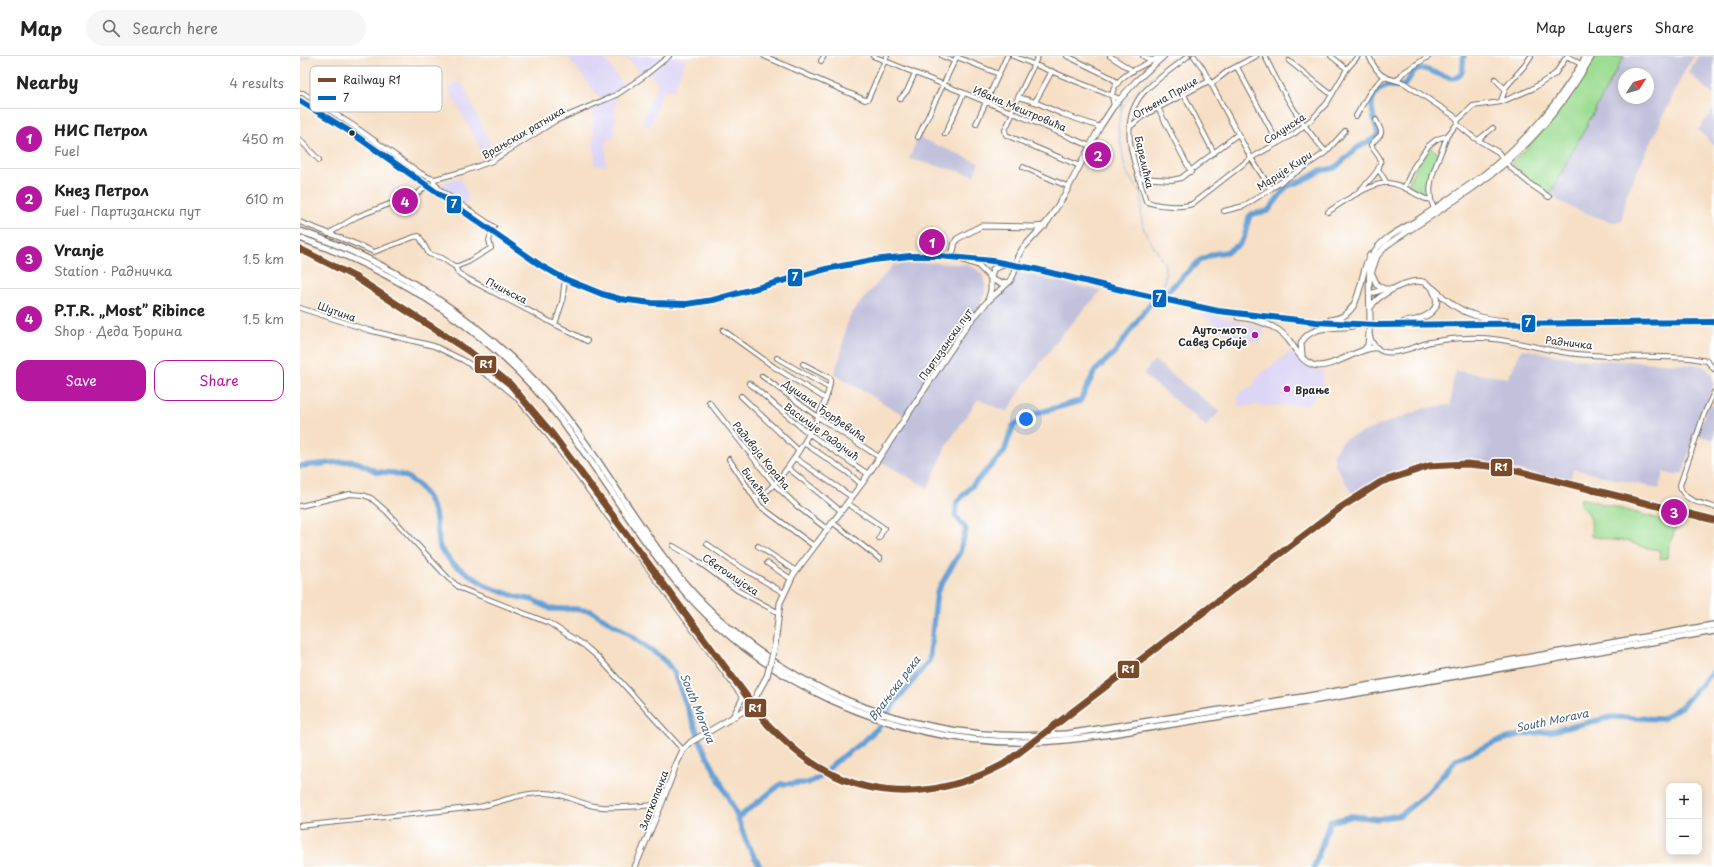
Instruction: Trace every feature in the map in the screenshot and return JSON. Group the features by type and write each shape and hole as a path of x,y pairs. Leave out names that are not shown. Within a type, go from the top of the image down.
{"highway":[{"path":"300,231 330,242 386,268 430,294 480,329 521,366 556,405 592,453 671,566 715,616 744,641 790,672 834,695 880,716"},
{"path":"300,238 350,257 399,282 436,304 483,339 514,368 557,415 676,582 712,621 740,645 778,671 842,705 925,731 974,740 1061,741 1306,702 1714,631"},
{"path":"1023,740 1296,698 1714,625"}],"main road":[{"name":"Партизански пут","path":"718,727 747,708 754,699 766,676 775,645 780,603 796,571 868,474 963,330 987,302 1009,282 1014,273 1018,256 1045,226 1069,187 1100,127 1114,106 1142,75 1164,56"},
{"path":"1384,289 1377,285 1371,274 1374,262 1381,250 1505,160 1547,121 1564,100 1583,66 1586,56"},
{"path":"1583,66 1592,56"},
{"path":"300,101 310,107"},
{"path":"318,112 351,132 540,265 565,279 620,299 652,303 687,304 729,297 822,270 873,260 910,256 959,257 1008,264 1218,311 1270,325 1285,337 1305,361 1313,365 1320,366 1364,351 1371,347 1377,348"},
{"path":"1301,321 1334,320 1347,312 1359,295 1369,256 1376,247 1435,210"},
{"path":"949,257 953,253 957,239 978,226 1045,226"},
{"path":"1025,227 1035,236"},
{"path":"1364,351 1368,345 1369,335 1371,258 1382,243"},
{"path":"954,246 958,252 967,258"},
{"path":"959,257 978,265 991,278 1000,283 1009,282"},
{"path":"987,302 990,292 992,272 996,267 1008,264"},
{"path":"1370,309 1378,298 1394,289 1418,282 1424,283 1431,287 1453,305 1465,312 1489,319 1514,321 1518,324"},
{"path":"1394,325 1399,322 1419,320 1431,312 1436,306 1436,299 1431,287"},
{"path":"1370,294 1384,289 1394,289"},
{"path":"1218,311 1301,321 1394,325 1714,322"},
{"path":"1305,361 1302,355 1301,347 1303,339 1308,334 1320,329 1350,327 1359,324"},
{"name":"Златкопачка","path":"635,867 683,750 691,742 718,727"}],"street":[{"name":"Врањских ратника","path":"433,179 492,161 555,121 616,95 643,77 668,56"},
{"path":"764,56 863,100 868,99 887,56"},
{"path":"821,61 824,56"},
{"name":"Ивана Мештровића","path":"873,56 1090,146"},
{"path":"942,56 956,58 999,74"},
{"path":"976,124 1007,56"},
{"path":"1013,56 1120,99"},
{"path":"1038,56 1018,97 1005,134 1080,166"},
{"path":"1067,56 1110,77 1118,83"},
{"path":"1110,56 1133,71"},
{"path":"1144,56 1152,61"},
{"path":"1114,106 1112,96 1113,90 1118,83 1133,71 1160,56"},
{"name":"Барелићка","path":"1146,201 1130,141 1130,127 1134,108 1145,91 1188,56"},
{"path":"1194,56 1210,82 1251,158 1271,189"},
{"name":"Огњена Прице","path":"1130,127 1143,116 1210,82 1256,56"},
{"path":"1265,56 1284,94 1305,126 1326,152"},
{"path":"1331,56 1348,69"},
{"name":"Солунска","path":"1146,201 1151,204 1182,206 1189,205 1202,198 1251,158 1305,126 1318,113 1332,95 1358,56"},
{"path":"1369,56 1372,63 1384,76 1406,84 1454,116 1458,122 1478,140 1495,150 1530,184 1549,197"},
{"path":"1397,80 1429,56"},
{"path":"1501,102 1505,89 1525,65 1530,56"},
{"path":"1435,210 1430,199 1430,185 1447,136 1473,106 1501,102 1526,92 1551,77 1567,56 1583,66"},
{"path":"918,137 956,58"},
{"path":"1289,61 1332,95"},
{"path":"1237,67 1278,143"},
{"path":"1035,102 1052,71"},
{"path":"900,99 907,92 915,73"},
{"path":"1356,116 1370,92 1384,76"},
{"path":"1495,79 1505,89"},
{"path":"300,93 303,93 310,98"},
{"path":"945,134 964,93"},
{"path":"1184,95 1214,153"},
{"path":"1018,97 1100,127"},
{"path":"1134,108 1143,116"},
{"path":"1158,108 1191,172"},
{"path":"332,112 414,170 433,179 435,186 445,194 485,223 493,226 494,228 489,240 491,248 468,262 455,266"},
{"path":"1328,212 1357,193 1370,180 1378,169 1380,160 1371,146 1380,137 1381,133 1376,120"},
{"path":"1478,140 1493,128"},
{"name":"Марије Кири","path":"1224,211 1244,206 1271,189 1326,152 1344,131"},
{"path":"1140,178 1172,180 1181,178 1191,172 1238,134"},
{"path":"1404,188 1413,168 1428,146 1447,136"},
{"path":"300,140 319,160"},
{"path":"1023,167 1069,187"},
{"path":"1378,169 1387,182"},
{"path":"1357,193 1387,182 1404,188 1426,199 1430,199"},
{"path":"300,222 328,234 356,217 418,193 427,186"},
{"name":"Пчињска","path":"328,234 344,238 374,252 416,236 421,239 426,250 431,256 442,258 455,266 458,274 587,340"},
{"path":"555,324 562,303 565,279"},
{"name":"Шутина","path":"300,308 390,337 417,341 442,349 483,372 516,397 545,431 620,533 626,544 639,556 740,694 742,700 732,719"},
{"path":"723,330 774,367 826,399"},
{"path":"1369,335 1377,348"},
{"name":"Радничка","path":"1377,348 1385,352 1394,353 1430,342 1454,338 1479,337 1510,341 1570,353 1690,358 1707,362 1714,369"},
{"path":"778,358 804,375 829,388"},
{"path":"756,497 760,497 788,468 804,443 826,399 830,378 803,364"},
{"name":"Душана Ђорђевића","path":"762,376 818,417 879,457"},
{"name":"Василије Радојчић","path":"749,383 808,434 868,474"},
{"path":"1714,392 1704,414 1680,485 1682,493 1688,498 1714,507"},
{"path":"741,396 799,452"},
{"name":"Радивоја Кораћа","path":"709,402 774,484 797,506 827,529"},
{"path":"804,443 861,484"},
{"path":"795,458 852,497"},
{"name":"Билећка","path":"729,459 756,497 760,506 814,546"},
{"path":"788,468 841,511"},
{"path":"300,506 350,494 363,495 371,498 386,510 448,578 460,588 543,621 585,646 600,659 683,750"},
{"path":"847,503 884,528 879,538"},
{"path":"832,522 880,559"},
{"path":"707,544 734,564 784,594"},
{"name":"Светоилијска","path":"673,546 692,557 738,590 779,614"},
{"path":"758,546 796,571"},
{"path":"767,563 791,579"},
{"path":"300,826 478,807 526,794 540,793 562,795 595,806 661,805"}],"shaded area":[{"path":"567,56 602,56 626,88 616,95 614,138 606,139 606,166 595,166 592,106 602,101"},
{"path":"626,56 675,56 686,60 673,91 664,88 649,127 642,124 658,82 647,73 643,77"},
{"path":"1624,56 1694,56 1685,70 1627,193 1621,222 1608,221 1559,201 1550,194"},
{"path":"1698,56 1714,56 1714,96 1688,72"},
{"path":"461,81 496,158 488,163 448,88"},
{"path":"1714,109 1714,146 1698,130"},
{"path":"918,137 979,163 974,175 909,159"},
{"path":"460,177 470,201 461,204 439,184"},
{"path":"921,262 967,265 975,268 983,276 985,284 985,294 980,303 985,309 1005,290 1018,273 1101,291 1063,333 1023,387 1007,412 978,399 946,446 928,488 878,460 907,417 834,374 840,357 849,318 854,310 893,265"},
{"path":"1201,312 1252,325 1265,330 1260,343 1238,337 1235,340"},
{"path":"1522,349 1577,359 1700,365 1706,368 1712,375 1714,384 1699,418 1683,474 1678,473 1677,476 1663,472 1659,489 1573,469 1570,483 1498,465 1473,462 1448,462 1430,465 1395,475 1374,485 1355,497 1334,464 1334,454 1340,443 1345,439 1425,408 1451,405 1452,386 1456,371 1508,378"},
{"path":"1291,351 1308,368 1323,371 1323,388 1307,405 1238,406 1238,393 1253,385 1258,376"},
{"path":"1154,360 1219,412 1206,426 1143,374"},
{"path":"1708,404 1714,406 1714,440 1697,435"}],"green space":[{"path":"1594,56 1624,56 1550,194 1531,182 1511,163 1547,126 1577,85"},
{"path":"1430,147 1439,154 1429,178 1425,197 1407,188 1415,168"},
{"path":"1581,498 1677,524 1669,546 1667,558 1660,559 1659,550 1643,547 1626,541 1591,536 1589,515 1580,505"}],"waterway":[{"path":"300,60 310,56"},
{"path":"1162,293 1165,274 1164,263 1144,230 1141,216 1142,199 1138,189 1127,173 1118,127 1122,108 1128,99 1176,56"},
{"name":"Врањска река","path":"738,818 781,784 808,783 822,776 834,763 864,741 879,727 895,702 929,661 937,592 960,552 966,529 955,515 957,502 1004,452 1013,426 1027,416 1080,401 1095,371 1115,352 1149,305 1162,293 1169,290 1199,261 1213,254 1226,252 1239,245 1244,238 1249,217 1252,214 1268,211 1286,187 1304,180 1320,171 1335,168 1357,148 1375,138 1378,133 1373,114 1372,101 1378,91 1386,86 1403,86 1417,69 1428,70 1448,77 1454,78 1459,76 1463,70 1464,56"},
{"name":"South Morava","path":"300,466 351,461 359,463 377,472 394,473 407,477 419,486 428,498 435,513 440,548 452,563 488,587 518,597 533,600 551,609 591,611 623,630 658,655 667,663 674,673 704,750 735,811 746,841 760,867"},
{"name":"South Morava","path":"1314,867 1330,822 1352,816 1378,819 1401,815 1428,792 1457,759 1498,741 1522,734 1548,732 1612,717 1662,719 1682,706 1711,673 1714,672"}],"rail line":[{"name":"R1","path":"300,249 355,277 470,352 510,384 553,435 768,725 810,762 818,767 848,781 870,788 893,791 916,791 938,788 961,782 1004,764 1340,508 1381,482 1429,466 1467,464 1499,467 1714,520"}],"transit line":[{"name":"7","path":"300,101 310,107"},
{"name":"7","path":"318,112 349,131 540,265 565,279 602,294 620,299 652,303 687,304 713,300 826,269 873,260 910,256 939,256 993,261 1035,269 1218,311 1316,322 1376,325 1714,322"}],"place":[{"name":"Кнез Петрол","path":"1098,155"},
{"name":"P.T.R. „Most” Ribince","path":"405,201"},
{"name":"НИС Петрол","path":"932,242"},
{"name":"Ауто-мото Савез Србије","path":"1255,335"},
{"name":"Врање","path":"1287,389"},
{"name":"Vranje","path":"1674,512"}]}
